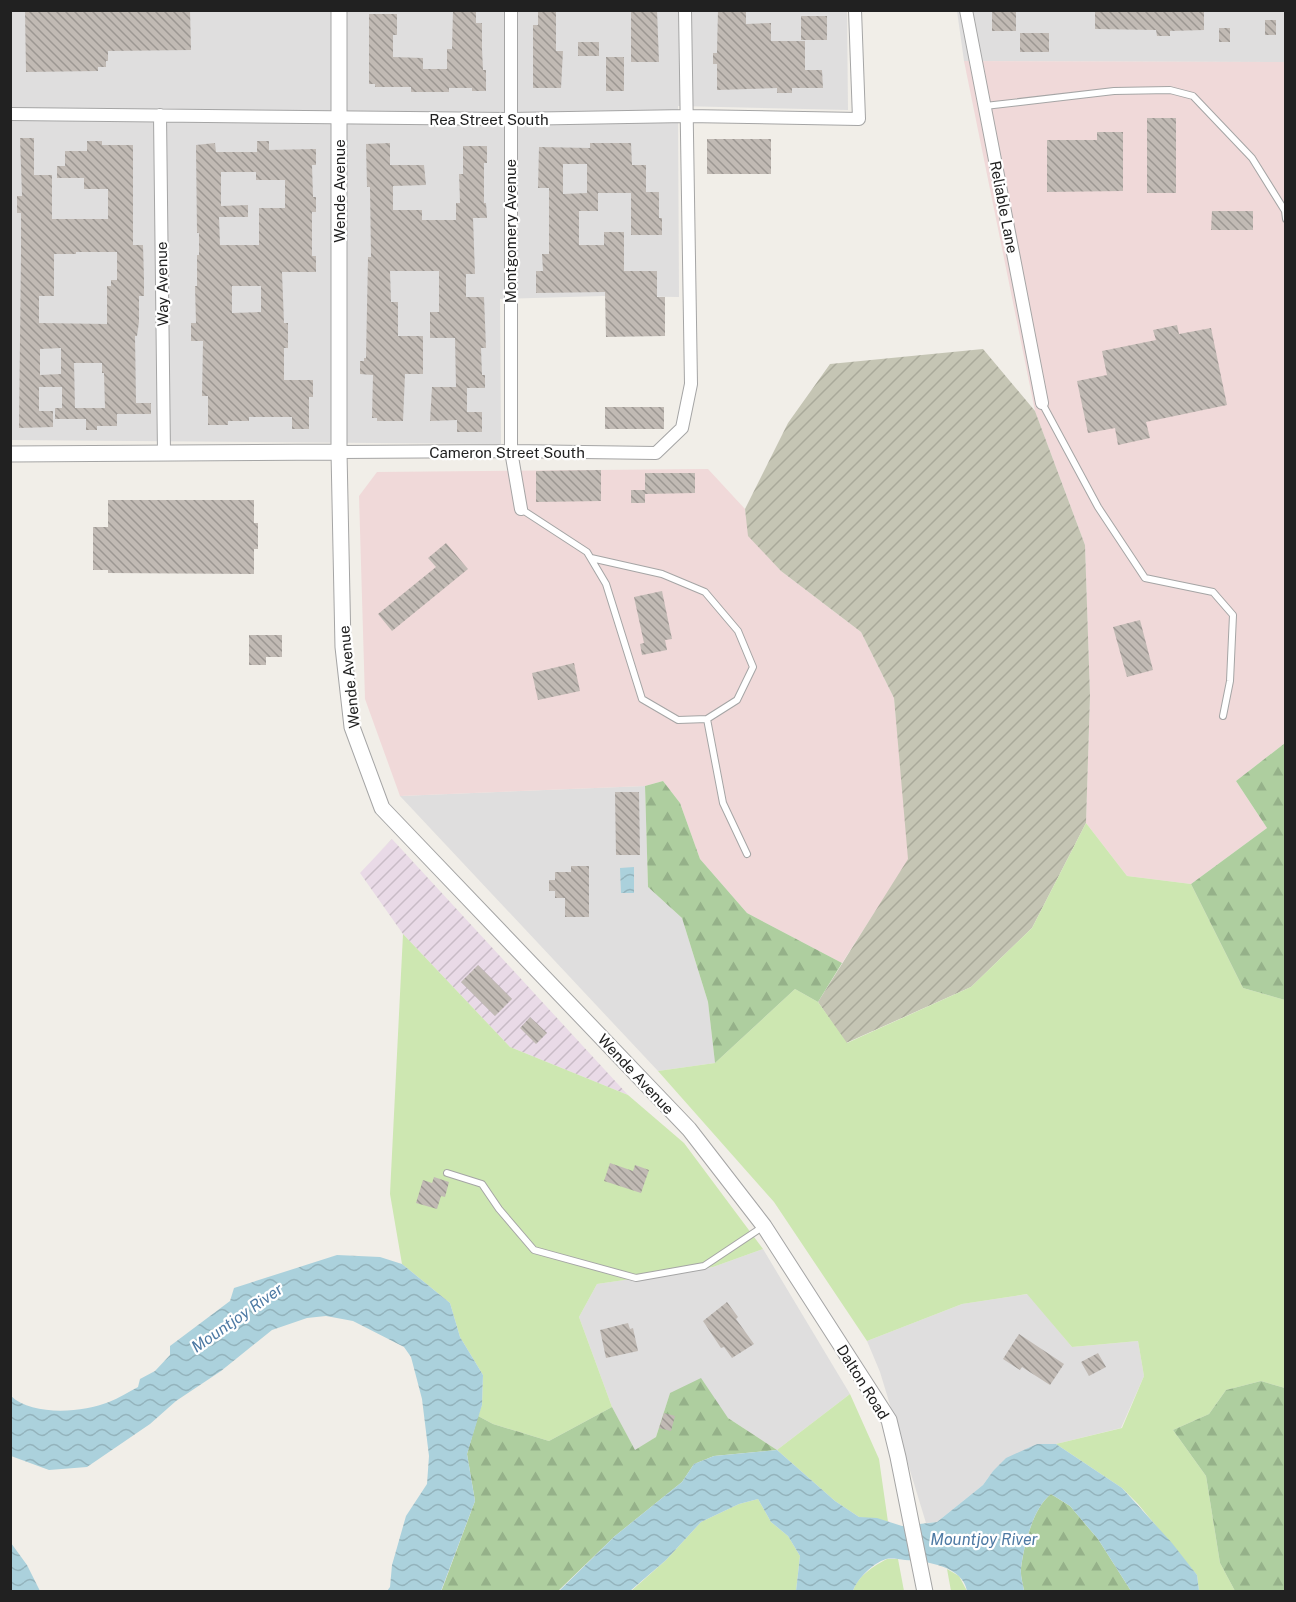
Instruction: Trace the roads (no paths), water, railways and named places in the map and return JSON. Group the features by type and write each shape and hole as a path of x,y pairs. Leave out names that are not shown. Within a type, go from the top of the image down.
{"street":[{"name":"Wende Avenue","path":"339,10 339,453 343,646 352,727 382,808 689,1129 764,1226"},
{"name":"Montgomery Avenue","path":"511,10 511,451 521,508"},
{"name":"Cameron Street South","path":"10,454 511,451 656,453 682,428 691,384 686,10"},
{"name":"Rea Street South","path":"10,114 339,118 859,119 855,10"},
{"name":"Reliable Lane","path":"966,10 1042,404"},
{"name":"Way Avenue","path":"160,115 164,454"},
{"name":"Dalton Road","path":"764,1226 889,1420 925,1587"}],"lane":[{"path":"985,106 1114,92 1170,90 1193,96 1252,158 1285,211 1286,219"},
{"path":"1042,404 1098,507 1145,578 1214,592 1233,615 1230,681 1223,716"},
{"path":"521,508 588,552 591,558 606,584 642,699 678,720 707,719 737,700 753,667 738,631 705,592 662,574 591,558"},
{"path":"707,719 723,803 747,854"},
{"path":"447,1173 482,1184 499,1209 534,1250 636,1278 704,1266 764,1226"}],"water":[{"path":"634,867 634,893 621,893 620,868"},
{"name":"Mountjoy River","path":"337,1255 380,1257 402,1264 450,1303 460,1337 483,1375 482,1405 467,1454 475,1501 441,1591 387,1591 390,1587 392,1565 406,1516 427,1484 429,1456 422,1399 411,1357 404,1347 353,1321 326,1316 307,1318 272,1330 221,1371 176,1401 150,1424 87,1467 49,1470 11,1456 11,1396 31,1407 58,1411 85,1409 113,1400 138,1387 140,1379 155,1371 170,1355 170,1346 230,1301 234,1288"},
{"name":"Mountjoy River","path":"1037,1444 1056,1444 1122,1488 1172,1543 1197,1575 1199,1591 1131,1591 1098,1539 1070,1506 1051,1494 1039,1508 1027,1538 1021,1571 1024,1591 967,1591 959,1576 951,1570 923,1562 886,1559 871,1568 853,1591 796,1591 800,1556 788,1536 771,1522 758,1499 739,1504 701,1522 666,1560 630,1591 558,1592 615,1536 682,1482 694,1464 714,1456 777,1450 835,1501 859,1517 877,1518 902,1526 937,1522 983,1485 1006,1458"},
{"path":"11,1543 27,1565 40,1591 11,1591"}]}
